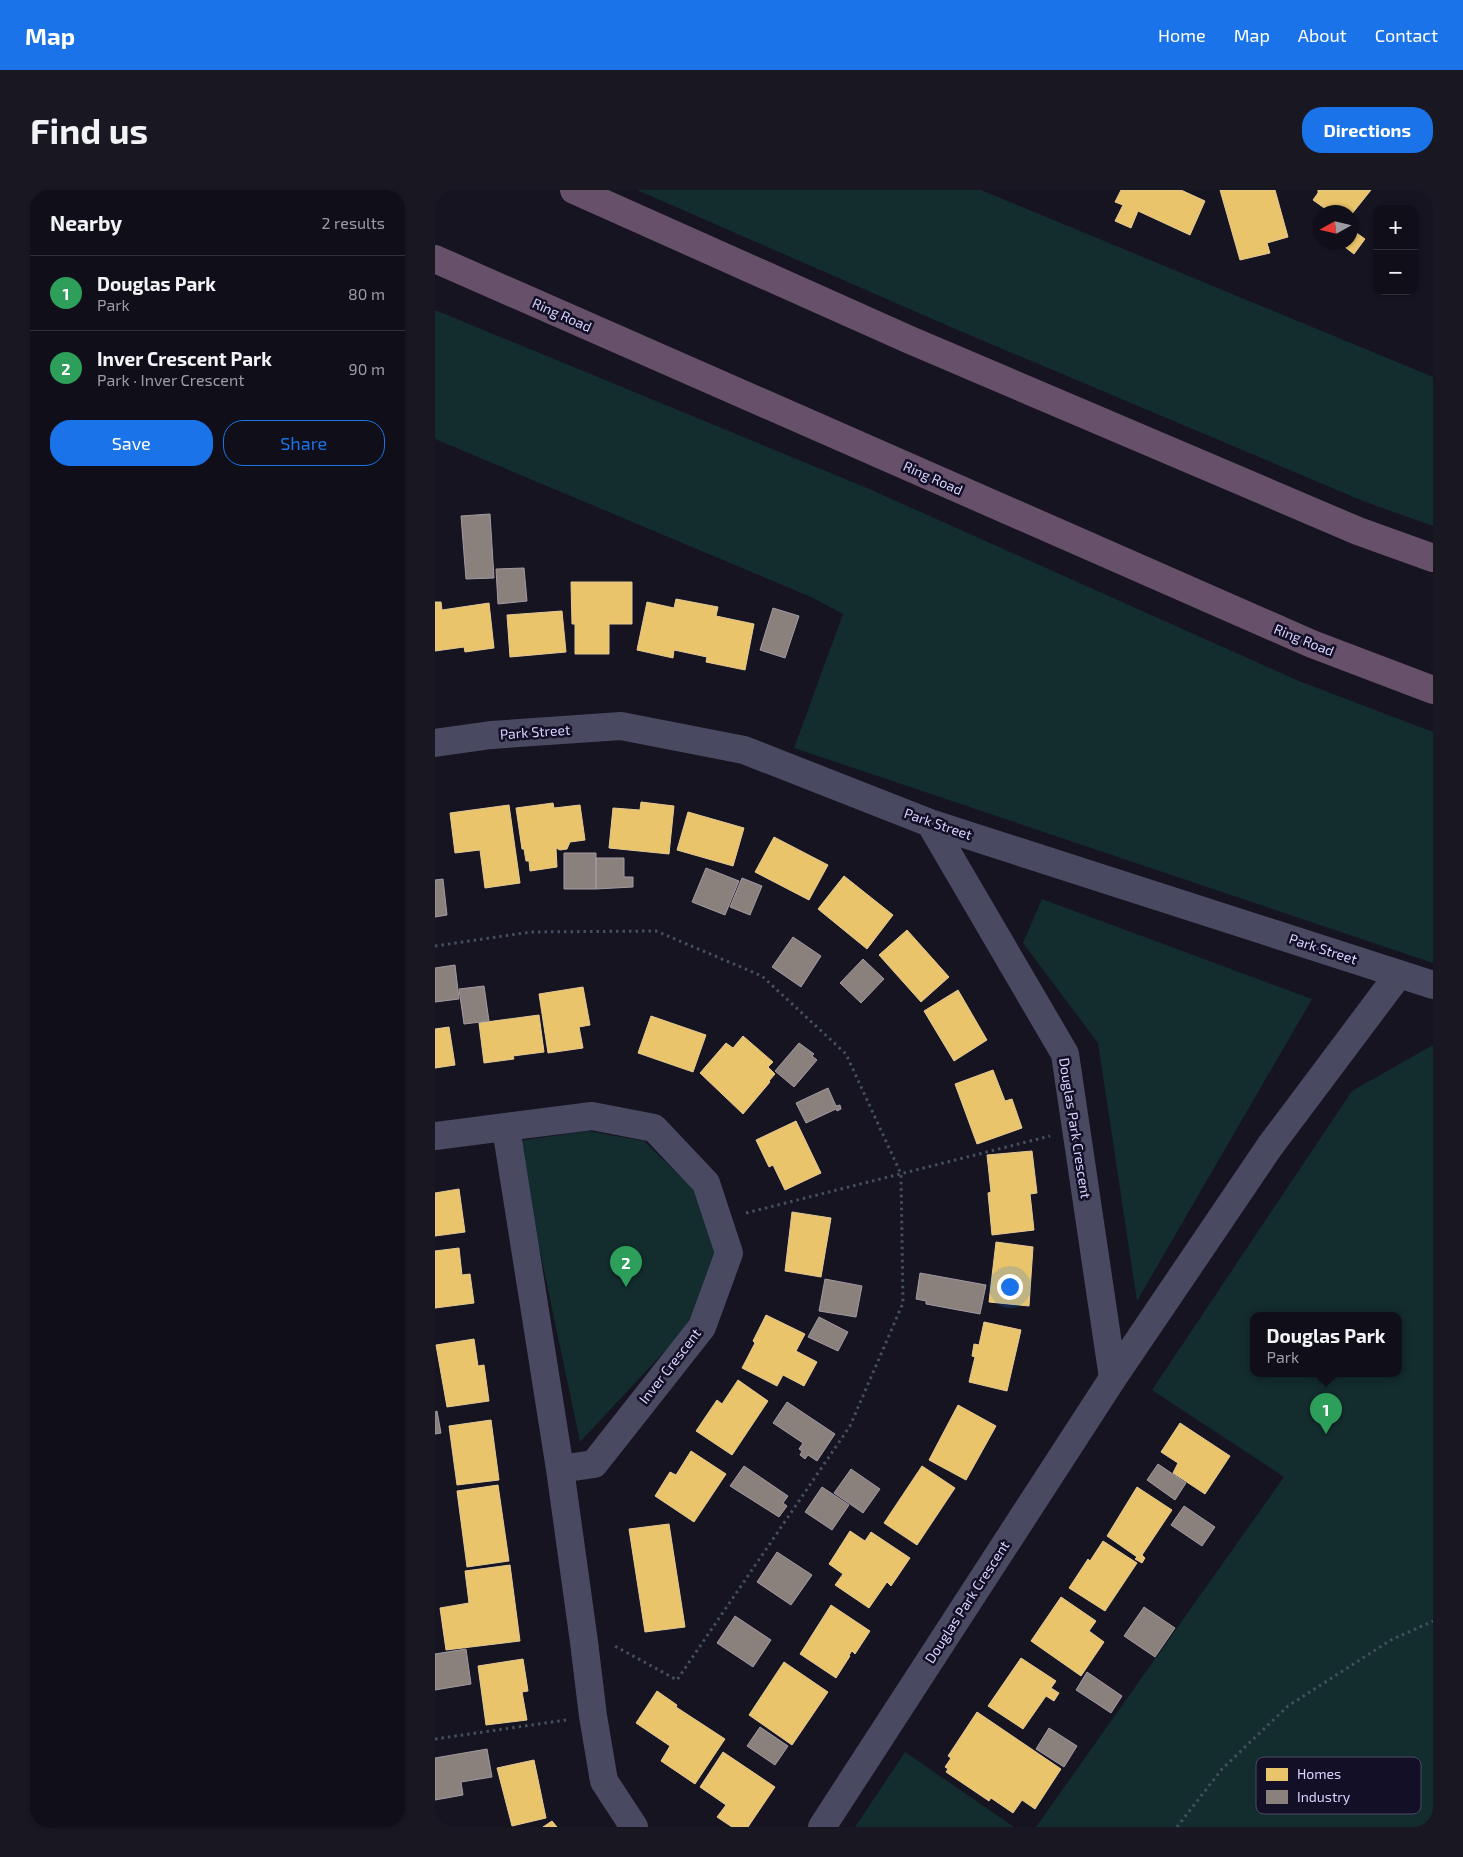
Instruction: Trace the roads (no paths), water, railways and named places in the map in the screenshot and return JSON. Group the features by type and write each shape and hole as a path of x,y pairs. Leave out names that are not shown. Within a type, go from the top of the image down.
{"highway":[{"path":"574,190 956,359 1358,531 1433,558"},
{"name":"Ring Road","path":"435,259 1311,644 1433,690"}],"street":[{"name":"Park Street","path":"435,743 491,735 621,726 745,750 930,823 1433,985"},
{"name":"Douglas Park Crescent","path":"930,823 1065,1054 1113,1378"},
{"name":"Douglas Park Crescent","path":"822,1827 1113,1378 1269,1146 1399,974"},
{"name":"Inver Crescent","path":"435,1136 592,1116 654,1128 706,1182 729,1253 702,1327 594,1464 560,1469"},
{"path":"506,1128 560,1469 593,1716 604,1781 634,1827"}],"place":[{"name":"Inver Crescent Park","path":"626,1287"},
{"name":"Douglas Park","path":"1326,1434"}]}
